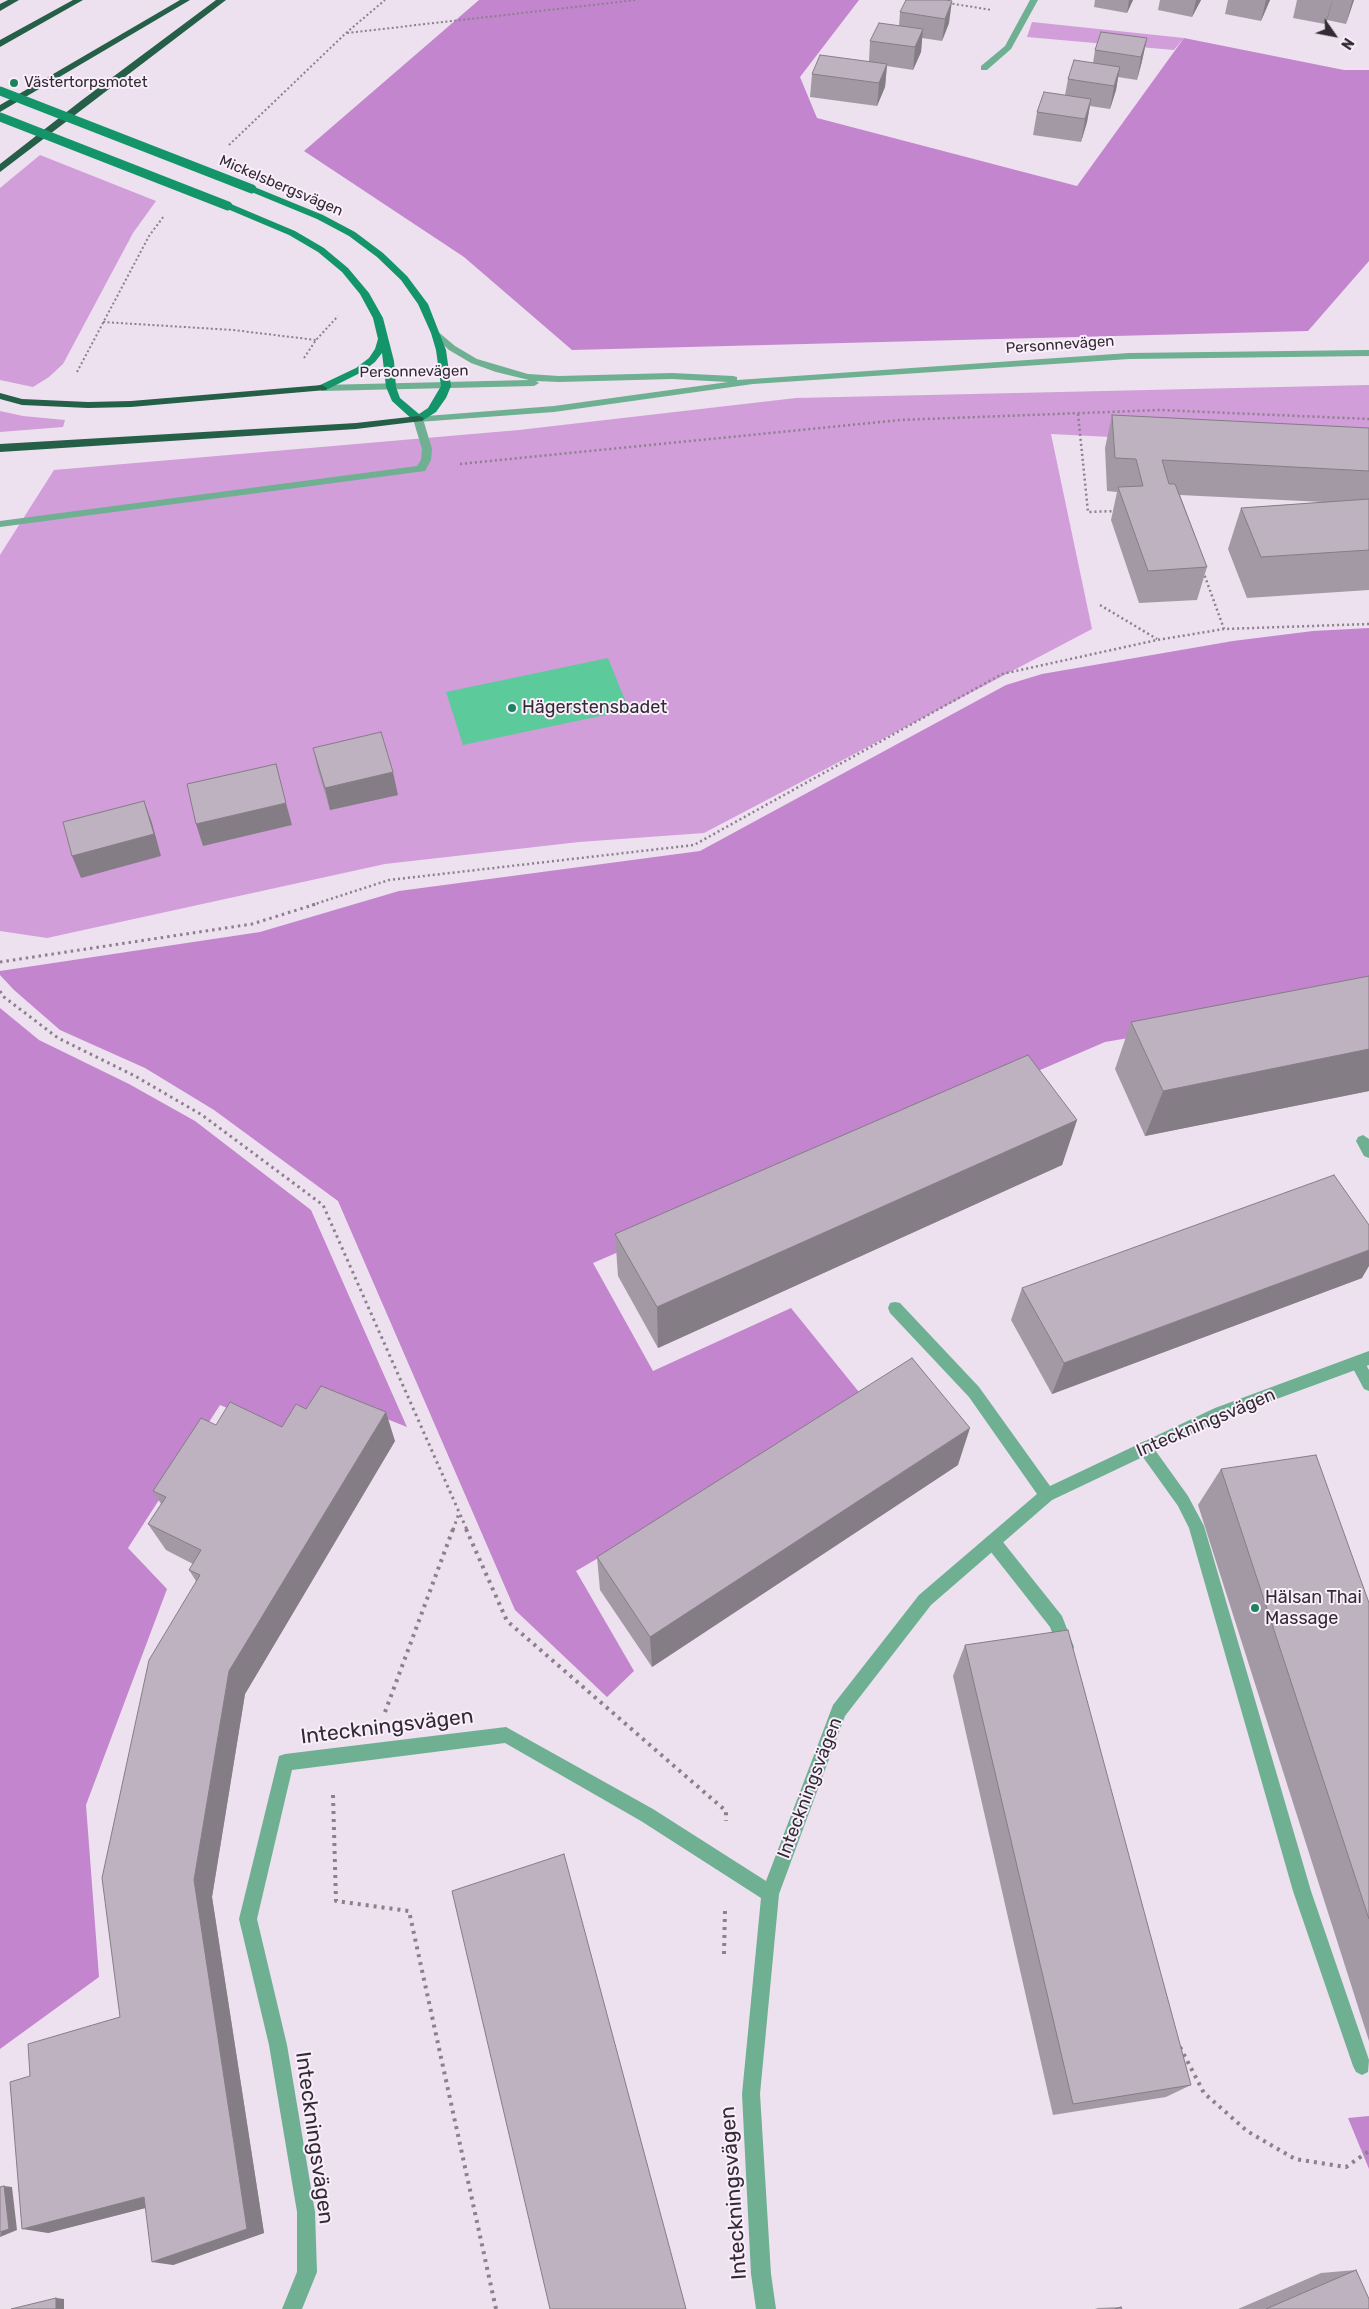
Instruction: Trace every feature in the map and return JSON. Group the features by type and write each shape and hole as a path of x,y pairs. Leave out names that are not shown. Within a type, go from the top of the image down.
{"highway":[{"path":"0,8 16,0"},
{"path":"0,44 79,0"},
{"path":"0,109 186,0"},
{"path":"0,169 85,102 222,0"},
{"path":"0,396 29,402 88,405 131,404 322,388"},
{"path":"0,448 356,426 418,419"}],"main road":[{"name":"Mickelsbergsvägen","path":"0,90 320,216 352,234 380,255 404,278 423,304 436,333 445,368 446,386"},
{"path":"0,117 228,206 292,233 321,250 345,270 364,293 378,318 389,361 391,387 396,399 403,408 418,419 432,410 441,398 446,386"},
{"name":"Personnevägen","path":"322,388 359,370 372,360 384,338"}],"street":[{"path":"984,68 1008,47 1034,0"},
{"name":"Personnevägen","path":"436,333 452,348 474,361 499,370 528,377 559,379 672,376 753,381"},
{"name":"Personnevägen","path":"418,419 554,409 688,392 753,381 1129,356 1369,353"},
{"name":"Personnevägen","path":"322,388 494,385 590,378"},
{"path":"0,524 421,469 426,460 427,449 418,419"},
{"path":"895,1308 974,1392 1047,1495"},
{"path":"1363,1360 1369,1384"},
{"name":"Inteckningsvägen","path":"766,2309 761,2274 751,2094 770,1894 839,1711 925,1600 1047,1495 1220,1413 1363,1360"},
{"path":"1145,1448 1183,1501 1196,1526 1302,1891 1362,2066"},
{"path":"993,1542 1056,1622 1073,1663"},
{"name":"Inteckningsvägen","path":"292,2309 307,2272 306,2212 278,2045 248,1918 285,1762 506,1735 647,1815 770,1894"}],"path":[{"path":"346,33 636,0"},
{"path":"948,3 1026,15"},
{"path":"73,379 102,322 233,330 316,340"},
{"path":"421,469 900,420 1160,410 1369,419"},
{"path":"1078,414 1088,512 1124,511"},
{"path":"1199,563 1224,630"},
{"path":"1100,605 1157,640"},
{"path":"0,962 252,924 389,880 694,845 1002,674 1157,640 1224,630 1369,624"},
{"path":"0,991 4,997 58,1038 135,1076 202,1114 323,1205 507,1621 726,1811 724,1963"},
{"path":"370,1753 459,1513"},
{"path":"332,1786 336,1900 409,1911 496,2309"},
{"path":"1178,2042 1204,2093 1248,2131 1295,2159 1346,2167 1369,2151"}],"shaded area":[{"path":"479,0 859,0 800,77 817,118 1077,186 1184,38 1344,70 1369,70 1369,261 1308,331 572,350 464,257 304,151"},
{"path":"1032,22 1184,38 1174,50 1027,37"},
{"path":"40,155 156,201 133,233 63,364 49,377 33,387 0,380 0,188"},
{"path":"1369,385 1369,450 1051,434 1092,629 704,833 579,842 385,864 47,938 0,931 0,555 54,470 519,430 796,398"},
{"path":"0,411 23,416 65,420 63,427 0,432"},
{"path":"1369,628 1369,997 1105,1042 593,1263 653,1371 791,1308 867,1402 576,1571 634,1671 607,1697 515,1610 338,1201 214,1110 145,1068 60,1030 14,990 0,975 0,971 260,932 399,891 700,851 1006,685 1042,674 1233,641 1313,631"},
{"path":"608,658 629,710 463,745 446,692"},
{"path":"0,1008 39,1040 129,1084 195,1121 311,1210 407,1427 319,1392 290,1434 220,1405 128,1548 167,1589 86,1805 99,1977 0,2049"},
{"path":"1369,2116 1369,2169 1348,2118"}],"building":[{"path":"906,0 952,1 945,19 900,12"},
{"path":"879,23 923,29 915,47 870,41"},
{"path":"1101,32 1147,38 1141,57 1095,50"},
{"path":"820,55 887,64 879,83 812,74"},
{"path":"1074,60 1120,67 1114,86 1068,79"},
{"path":"1044,92 1091,99 1085,119 1037,112"},
{"path":"1112,415 1369,428 1369,471 1162,460 1169,484 1175,484 1207,567 1148,571 1118,487 1143,486 1136,459 1115,458"},
{"path":"1369,499 1369,550 1261,557 1241,508"},
{"path":"381,732 393,772 325,788 313,748"},
{"path":"276,764 286,803 196,824 187,784"},
{"path":"144,801 154,834 72,856 63,822"},
{"path":"1369,976 1369,1049 1163,1091 1131,1022"},
{"path":"1028,1055 1077,1120 657,1307 615,1234"},
{"path":"1334,1175 1369,1225 1369,1250 1064,1363 1022,1288"},
{"path":"912,1358 970,1428 650,1637 597,1557"},
{"path":"321,1386 386,1412 229,1671 194,1880 247,2229 152,2262 144,2197 22,2229 10,2082 30,2076 28,2044 120,2017 102,1878 149,1660 200,1575 189,1570 201,1550 148,1524 166,1497 153,1491 201,1418 216,1425 230,1402 282,1427 296,1404 306,1409"},
{"path":"1316,1455 1369,1603 1369,1919 1221,1469"},
{"path":"1068,1630 1191,2085 1073,2104 965,1645"},
{"path":"564,1854 686,2309 550,2309 452,1891"},
{"path":"4,2186 9,2229 0,2232 0,2187"},
{"path":"1356,2270 1369,2299 1369,2309 1266,2309"},
{"path":"56,2298 56,2309 11,2309"}],"place":[{"name":"Västertorpsmotet","path":"14,83"},
{"name":"Hägerstensbadet","path":"512,708"},
{"name":"Hälsan Thai Massage","path":"1255,1608"}]}
